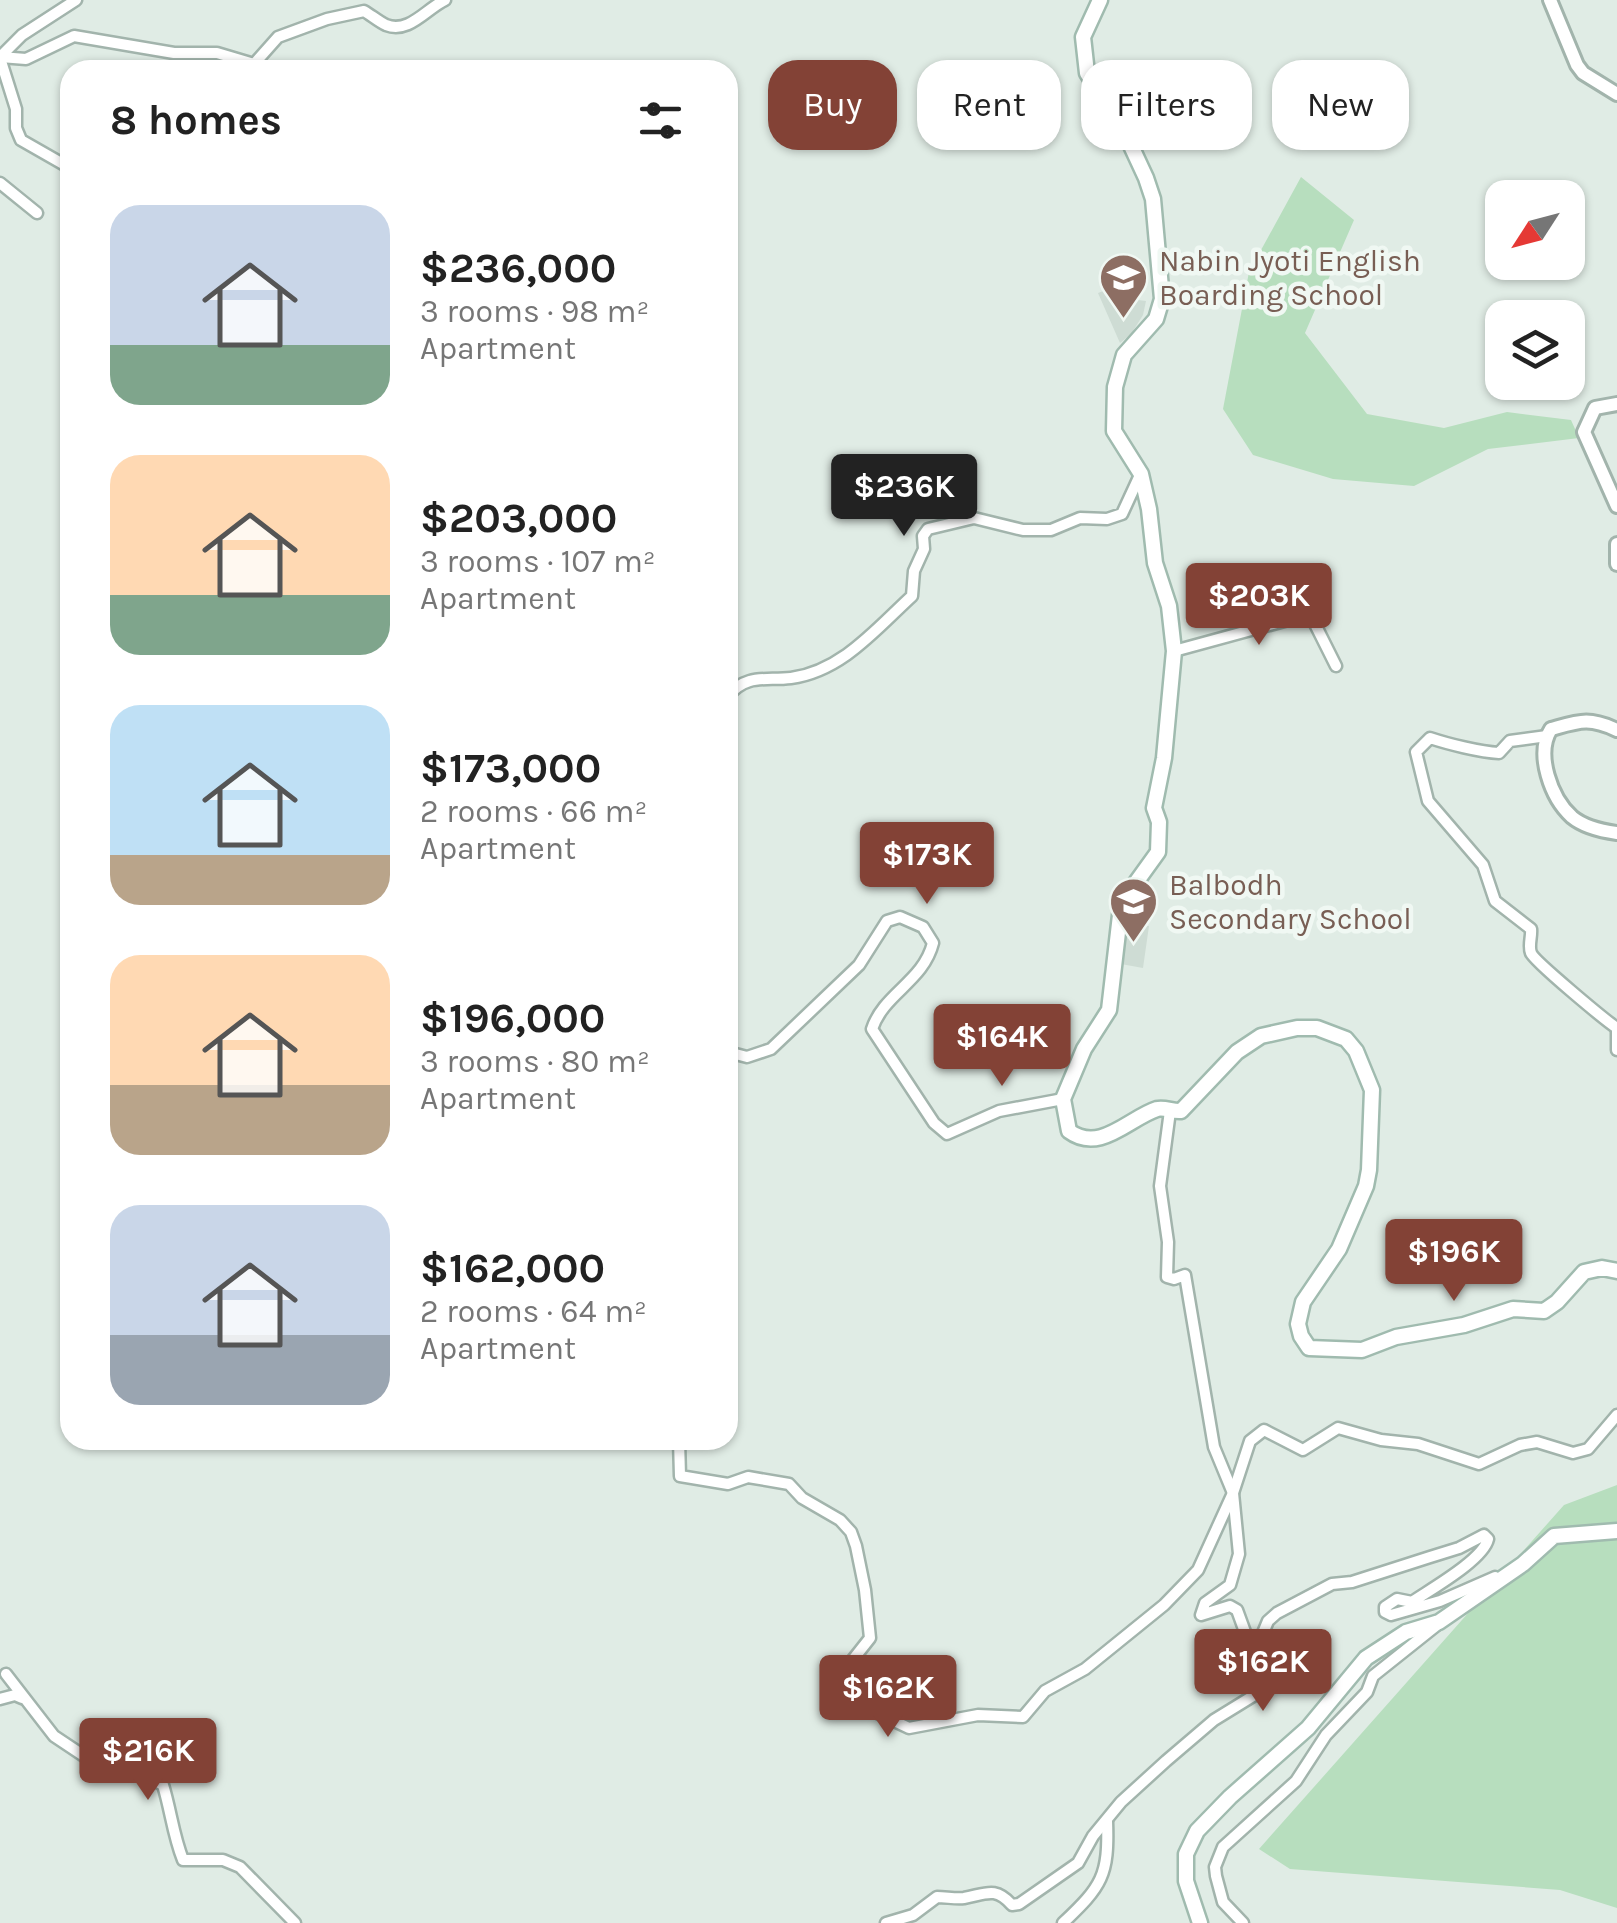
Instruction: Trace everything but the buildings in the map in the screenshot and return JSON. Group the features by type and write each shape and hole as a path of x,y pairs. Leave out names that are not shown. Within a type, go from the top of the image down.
{"main road":[{"path":"1100,0 1084,37 1087,73 1127,137 1149,188 1162,299 1156,319 1124,355 1114,387 1114,431 1141,474 1154,564 1168,606 1174,651 1164,758 1154,808 1159,822 1158,852 1127,896 1120,915 1109,1010 1084,1050 1063,1099 1069,1130 1084,1138 1112,1135 1159,1108 1181,1111 1248,1043 1276,1031 1317,1028 1346,1039 1356,1051 1372,1090 1366,1186 1339,1249 1303,1302 1298,1324 1309,1348 1362,1350 1396,1337 1464,1325 1513,1310 1544,1311 1584,1272 1602,1268 1617,1271"},
{"path":"1200,1923 1186,1880 1186,1854 1197,1832 1308,1728 1366,1658 1406,1632 1439,1622 1524,1564 1554,1536 1617,1532"}],"street":[{"path":"0,58 22,35 76,0"},
{"path":"258,60 278,37 327,19 364,11 387,26 415,23 445,0"},
{"path":"1550,0 1577,65 1617,94"},
{"path":"0,58 26,59 74,36 174,52 217,53 241,60"},
{"path":"0,58 21,140 60,162"},
{"path":"0,183 37,213"},
{"path":"1617,404 1595,408 1584,432 1617,506"},
{"path":"738,684 762,676 790,678 836,664 912,596 914,571 928,530 974,518 1023,530 1050,530 1080,518 1107,519 1122,514 1141,474"},
{"path":"1617,544 1617,564"},
{"path":"1174,651 1310,614 1336,666"},
{"path":"1617,730 1589,720 1552,730 1543,751 1559,800 1573,818 1596,830 1617,834"},
{"path":"1547,736 1510,741 1499,753 1430,738 1416,752 1422,783 1437,812 1483,865 1495,900 1531,929 1531,953 1538,963 1617,1029 1617,1050"},
{"path":"738,1055 748,1058 771,1049 860,965 887,921 900,917 923,928 933,944 930,958 913,982 878,1010 872,1029 934,1123 947,1134 999,1110 1063,1099"},
{"path":"1170,1111 1160,1186 1168,1242 1167,1277 1184,1275 1214,1448 1233,1493 1239,1554 1230,1585 1206,1602 1201,1615 1230,1606 1237,1610 1260,1674"},
{"path":"679,1450 680,1476 728,1484 748,1476 789,1484 802,1498 840,1520 851,1532 865,1590 870,1638 851,1662 844,1682 854,1702 909,1728 978,1715 1023,1717 1045,1691 1084,1669 1180,1590 1198,1570 1233,1493 1250,1441 1264,1430 1303,1450 1338,1428 1381,1440 1418,1444 1479,1464 1536,1442 1572,1453 1588,1449 1617,1415"},
{"path":"886,1923 914,1915 938,1897 963,1898 986,1890 1019,1904 1078,1863 1093,1836 1121,1802 1202,1730 1253,1696 1268,1622 1301,1598 1332,1584 1352,1582 1430,1558 1484,1535 1488,1539 1486,1548 1466,1564 1412,1602 1397,1599 1385,1607 1385,1612 1391,1616 1440,1601 1524,1564"},
{"path":"1242,1923 1223,1902 1216,1876 1215,1867 1223,1847 1296,1780 1326,1736 1367,1692 1373,1676 1439,1622"},
{"path":"6,1674 54,1736 96,1764 116,1772 136,1771 164,1785 173,1836 184,1860 222,1860 240,1867 295,1923"},
{"path":"0,1700 15,1695 22,1698"},
{"path":"1063,1923 1095,1893 1102,1877 1108,1854 1107,1821"}],"shaded area":[{"name":"Nabin Jyoti English Boarding School","path":"1106,290 1114,297 1146,301 1143,315 1120,343 1098,293"},
{"name":"Balbodh Secondary School","path":"1124,922 1149,926 1143,968 1121,964"}],"green space":[{"path":"1301,177 1354,220 1305,333 1367,414 1444,428 1507,412 1571,420 1579,438 1488,449 1414,486 1333,479 1253,455 1223,409 1249,272"},
{"path":"1617,1485 1617,1908 1560,1890 1290,1869 1259,1849 1564,1505"}],"place":[{"name":"Nabin Jyoti English Boarding School","path":"1124,320"},
{"name":"Balbodh Secondary School","path":"1134,944"}]}
